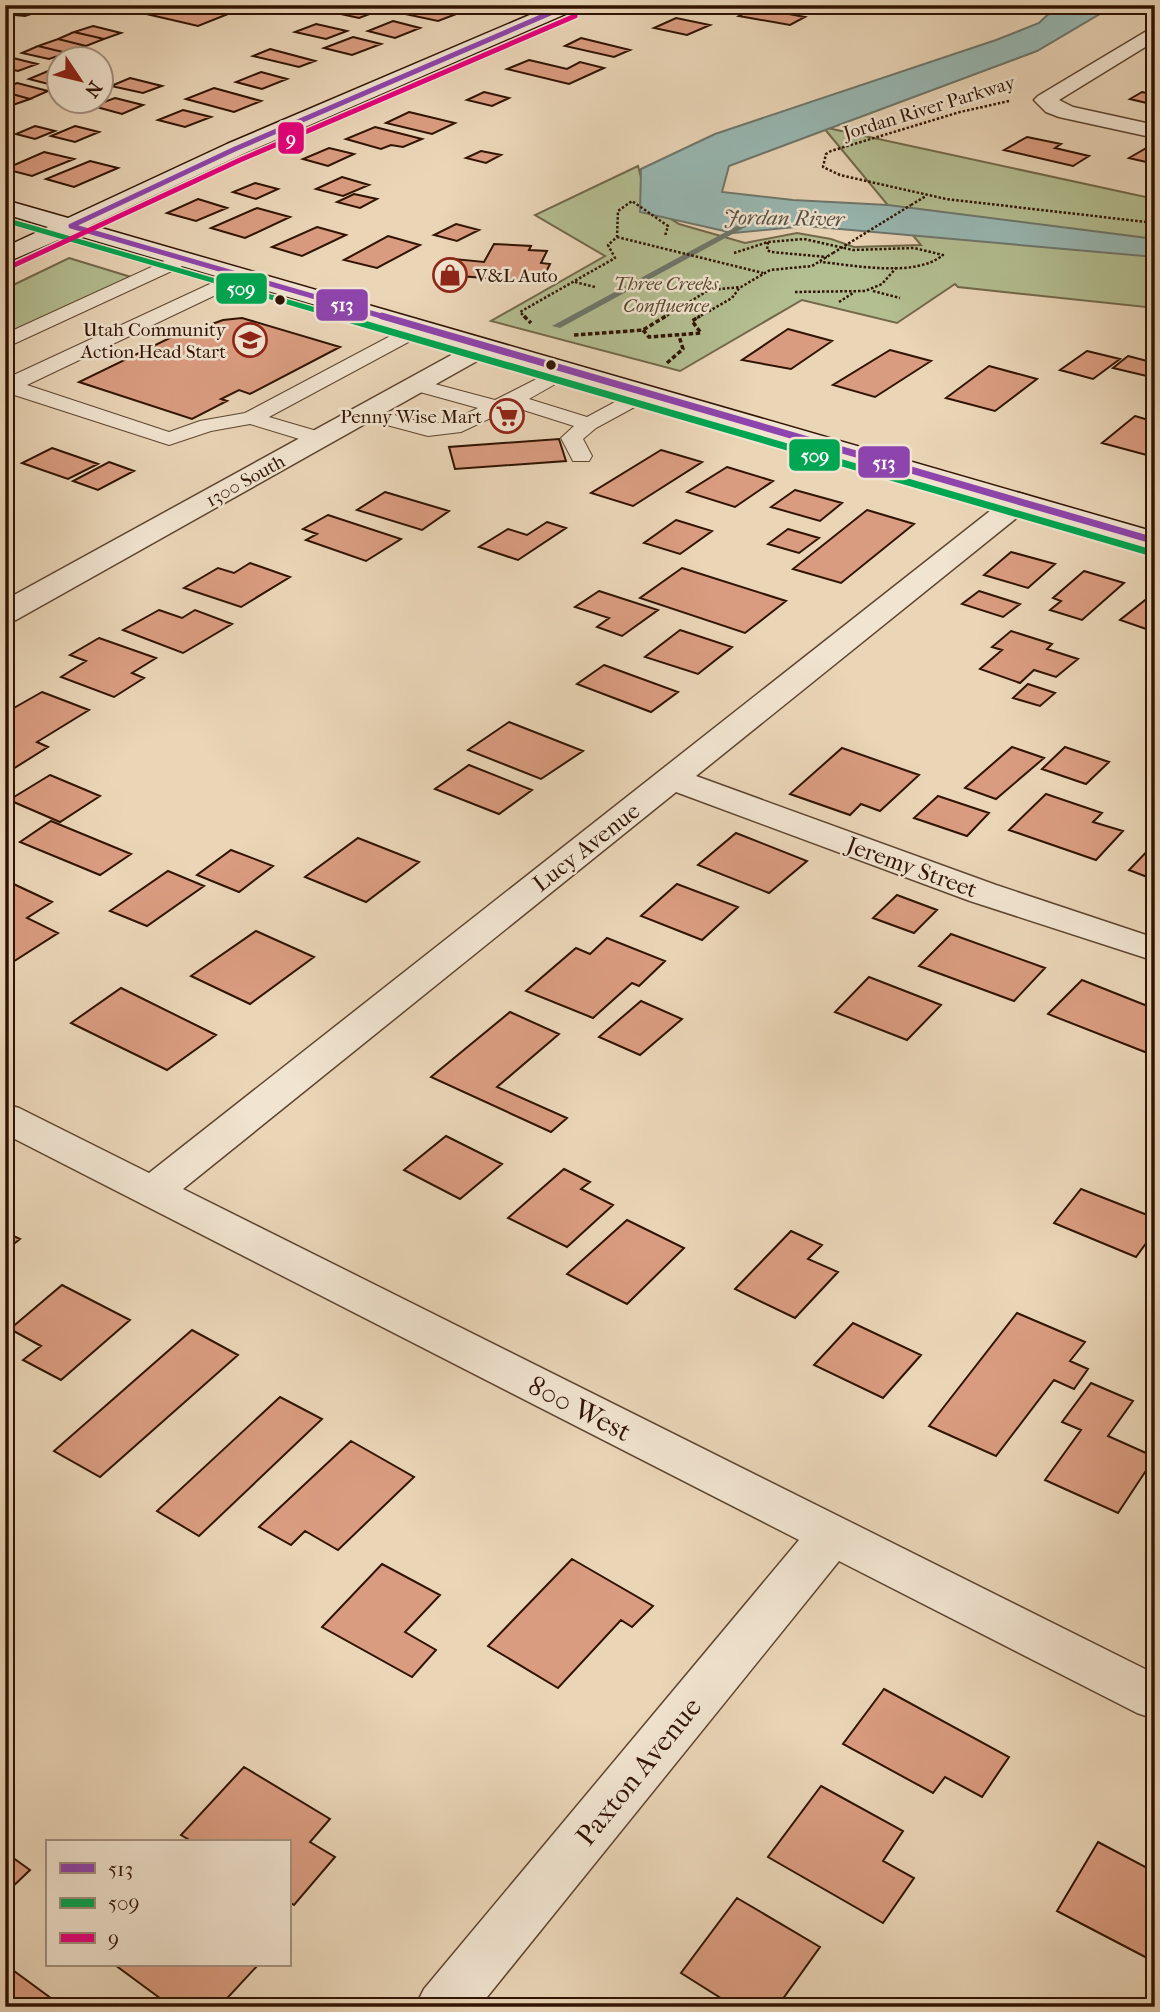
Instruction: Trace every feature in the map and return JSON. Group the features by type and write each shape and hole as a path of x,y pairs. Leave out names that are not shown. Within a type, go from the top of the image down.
{"street":[{"path":"520,5 562,9"},
{"path":"5,256 235,149 562,9"},
{"path":"1155,32 1050,96 1045,103 1085,117 1155,132"},
{"path":"5,207 1155,541"},
{"name":"1300 South","path":"5,613 484,347"},
{"name":"Lucy Avenue","path":"152,1192 1019,502"},
{"name":"Jeremy Street","path":"671,779 959,884 1155,950"},
{"name":"800 West","path":"5,1117 1155,1698"},
{"name":"Paxton Avenue","path":"443,2007 832,1535"}],"lane":[{"path":"5,342 182,259"},
{"path":"7,385 240,276"},
{"path":"7,385 169,439 207,425 251,418 420,328"},
{"path":"364,413 428,430 454,428 566,370"},
{"path":"416,385 589,424"},
{"path":"581,456 572,439 589,424 646,393"},
{"path":"251,418 319,439"}],"path":[{"name":"Jordan River Parkway","path":"1015,99 869,138 826,154 823,167 841,176 927,195 1155,223"},
{"path":"681,284 709,290 741,286 770,270 811,266 927,195"},
{"path":"532,331 531,323 520,312 615,258 608,245 617,237 618,211 632,201 668,226 665,236"},
{"path":"617,237 763,274"},
{"path":"734,254 768,242 804,239 853,250 914,248 943,256 942,259 929,264 897,267 819,262"},
{"path":"768,242 767,250 771,252 827,257"},
{"path":"872,291 897,267"},
{"path":"574,281 595,287"},
{"path":"643,330 649,337 701,333 692,321 732,298 741,286"},
{"path":"565,336 643,330 709,290"},
{"path":"795,292 872,291 900,298"},
{"path":"839,302 853,293"},
{"path":"660,367 674,359 683,349 679,335"}],"green space":[{"name":"Three Creeks Confluence","path":"823,127 1155,199 1155,308 958,287 955,284 897,323 802,300 680,371 491,321 605,256 535,215 638,166 648,204 679,224 745,243 797,233 831,239 854,247 921,245"},
{"path":"69,258 131,277 5,335 5,289"}],"water":[{"name":"Jordan River","path":"1058,5 1115,5 1037,51 729,166 722,192 793,200 888,205 1155,239 1155,257 806,226 733,233 640,212 641,169 715,134 996,40 1039,23"}],"building":[{"path":"5,5 39,5 49,8 25,16 5,14"},
{"path":"179,5 228,14 198,26 142,13 158,7 167,10"},
{"path":"406,5 422,9 428,6 459,13 438,21 391,11"},
{"path":"352,7 375,12 359,18 336,13"},
{"path":"751,10 805,17 790,25 739,16"},
{"path":"676,18 710,25 687,35 654,28"},
{"path":"393,21 420,28 395,38 368,31"},
{"path":"316,24 347,31 326,39 295,32"},
{"path":"93,26 121,33 104,39 74,32"},
{"path":"74,32 104,39 86,46 58,39"},
{"path":"353,37 381,44 352,55 324,48"},
{"path":"581,38 630,50 614,57 565,46"},
{"path":"58,39 86,46 46,48 38,46"},
{"path":"38,46 46,48 46,58 22,53"},
{"path":"270,49 315,61 299,67 253,56"},
{"path":"9,57 37,64 18,71 5,68 5,59"},
{"path":"529,60 567,69 580,62 604,68 569,84 507,69"},
{"path":"46,72 46,83 29,79"},
{"path":"261,72 287,79 262,89 236,82"},
{"path":"130,78 162,86 143,93 116,87 116,84"},
{"path":"17,83 46,92 30,99 5,92 5,88"},
{"path":"214,88 261,101 234,112 186,99"},
{"path":"5,92 30,99 10,106 5,105"},
{"path":"484,92 509,98 492,106 467,100"},
{"path":"1142,92 1155,95 1155,105 1130,99"},
{"path":"116,98 143,105 122,114 116,112"},
{"path":"183,110 211,117 185,127 158,120"},
{"path":"409,112 455,123 432,134 386,123"},
{"path":"35,126 55,131 35,139 16,134"},
{"path":"75,126 99,132 75,142 51,136"},
{"path":"375,127 422,139 403,147 391,145 381,149 346,139"},
{"path":"1027,137 1061,144 1055,148 1089,156 1073,166 1004,150"},
{"path":"1148,147 1155,149 1155,164 1129,158"},
{"path":"329,148 354,154 328,166 303,159"},
{"path":"481,151 501,155 486,163 466,158"},
{"path":"44,152 74,159 32,176 5,169"},
{"path":"90,161 118,168 74,187 46,179"},
{"path":"342,177 369,185 343,196 316,189"},
{"path":"255,183 278,189 256,199 233,192"},
{"path":"354,194 377,199 360,208 337,202"},
{"path":"198,199 227,208 196,221 167,213"},
{"path":"257,208 290,217 245,238 211,228"},
{"path":"456,224 479,230 457,241 434,235"},
{"path":"317,227 346,235 302,256 272,247"},
{"path":"388,236 420,245 377,268 344,260"},
{"path":"494,244 531,246 529,250 547,251 541,263 550,264 541,282 445,275 454,259 484,262"},
{"path":"242,318 340,347 250,394 239,390 221,399 227,401 192,419 79,382 182,332 187,333 223,320"},
{"path":"788,329 832,341 791,369 742,360"},
{"path":"890,350 931,361 875,397 833,385"},
{"path":"1087,351 1120,359 1093,379 1060,370"},
{"path":"1128,356 1155,363 1155,378 1113,368"},
{"path":"989,366 1037,379 995,411 946,398"},
{"path":"1135,416 1155,422 1154,457 1102,443"},
{"path":"559,439 566,461 455,469 449,447"},
{"path":"52,448 98,464 68,479 22,463"},
{"path":"661,450 702,462 633,506 591,493"},
{"path":"109,462 134,471 98,490 73,481"},
{"path":"727,467 773,481 735,507 687,492"},
{"path":"795,490 842,503 820,521 771,507"},
{"path":"385,492 449,511 422,530 357,510"},
{"path":"867,510 914,524 841,583 793,569"},
{"path":"328,515 401,539 366,561 306,540 317,534 303,529"},
{"path":"676,520 712,531 680,554 644,543"},
{"path":"547,522 566,528 518,560 479,547 508,529 527,535"},
{"path":"788,529 819,538 799,553 768,544"},
{"path":"1011,552 1055,564 1028,588 984,575"},
{"path":"250,563 290,577 241,607 184,588 218,568 234,573"},
{"path":"682,568 786,601 745,633 640,598"},
{"path":"1084,571 1124,583 1082,620 1050,610 1061,601 1053,598"},
{"path":"599,591 658,610 622,636 597,627 609,618 575,607"},
{"path":"979,591 1020,604 1003,617 962,604"},
{"path":"1154,593 1155,632 1120,620"},
{"path":"159,610 182,618 195,610 232,624 183,653 123,630"},
{"path":"680,630 732,647 698,674 645,657"},
{"path":"1011,631 1052,644 1047,649 1078,659 1056,677 1034,670 1020,683 980,669 1002,650 992,647"},
{"path":"99,638 156,658 132,673 144,678 114,697 61,677 86,661 70,655"},
{"path":"604,665 678,692 651,712 577,684"},
{"path":"1028,684 1055,693 1040,706 1013,698"},
{"path":"42,692 89,710 37,742 48,747 5,774 5,713"},
{"path":"509,722 583,751 541,779 468,750"},
{"path":"1012,747 1044,758 996,799 965,788"},
{"path":"1065,747 1109,762 1086,784 1042,769"},
{"path":"842,748 919,775 880,811 861,804 850,815 790,794"},
{"path":"469,765 532,790 499,814 435,789"},
{"path":"50,775 100,796 60,822 9,800"},
{"path":"1046,794 1102,813 1093,822 1123,831 1096,860 1009,830"},
{"path":"938,796 989,813 967,836 914,818"},
{"path":"51,821 131,854 100,875 20,842"},
{"path":"736,833 807,861 769,893 698,865"},
{"path":"358,838 419,862 366,902 305,877"},
{"path":"1155,843 1155,880 1129,870"},
{"path":"231,850 273,866 239,892 197,875"},
{"path":"168,871 204,886 147,926 110,911"},
{"path":"5,880 52,902 27,918 58,933 5,967"},
{"path":"677,884 738,907 702,940 641,916"},
{"path":"897,895 937,910 914,933 873,918"},
{"path":"256,931 314,957 250,1004 191,976"},
{"path":"951,934 1045,968 1014,1001 919,966"},
{"path":"607,938 665,961 639,986 632,983 593,1018 526,991 576,948 590,954"},
{"path":"869,977 941,1005 907,1040 835,1012"},
{"path":"1082,980 1155,1009 1155,1042 1145,1052 1048,1014"},
{"path":"121,988 216,1035 167,1070 71,1023"},
{"path":"641,1001 682,1019 640,1055 599,1037"},
{"path":"510,1012 559,1034 497,1087 567,1118 551,1132 431,1077"},
{"path":"446,1136 502,1164 460,1199 404,1170"},
{"path":"564,1169 590,1182 581,1189 613,1205 567,1247 508,1218"},
{"path":"1081,1189 1155,1218 1155,1231 1136,1257 1054,1223"},
{"path":"627,1220 684,1248 627,1304 567,1274"},
{"path":"791,1231 822,1245 808,1259 838,1272 795,1318 735,1289"},
{"path":"5,1232 20,1239 5,1251"},
{"path":"62,1285 130,1320 61,1380 23,1360 41,1346 10,1329"},
{"path":"1017,1313 1085,1342 1070,1361 1088,1369 1074,1389 1054,1380 996,1456 929,1426"},
{"path":"853,1323 921,1355 883,1398 814,1365"},
{"path":"192,1330 238,1355 100,1477 54,1451"},
{"path":"1091,1383 1133,1401 1108,1436 1155,1457 1118,1513 1045,1480 1081,1430 1062,1422"},
{"path":"280,1397 322,1419 199,1536 157,1511"},
{"path":"351,1441 414,1477 338,1550 305,1531 291,1545 259,1527"},
{"path":"572,1559 653,1606 632,1627 621,1620 558,1688 488,1646"},
{"path":"382,1564 440,1595 405,1632 436,1650 412,1677 322,1627"},
{"path":"884,1689 1009,1757 982,1797 945,1777 933,1793 843,1744"},
{"path":"244,1767 330,1819 310,1842 335,1857 294,1905 290,1903 290,1840 190,1840 181,1835"},
{"path":"821,1786 903,1831 883,1861 914,1878 883,1923 768,1857"},
{"path":"1098,1842 1155,1872 1153,1961 1057,1911"},
{"path":"5,1852 30,1870 5,1894"},
{"path":"737,1898 820,1947 777,2007 735,2007 681,1973"},
{"path":"116,1966 257,1966 219,2007 172,2007"},
{"path":"10,1968 63,2007 5,2007 5,1972"}],"waterway":[{"name":"Jordan River","path":"557,326 747,224"}],"transit line":[{"name":"513","path":"71,226 235,149 569,5"},
{"name":"9","path":"10,267 240,160 575,16"},
{"name":"509","path":"5,220 1152,553"},
{"name":"513","path":"71,226 1155,541"}],"place":[{"name":"V&L Auto","path":"450,275"},
{"name":"Utah Community Action Head Start","path":"250,340"},
{"name":"Penny Wise Mart","path":"507,416"}]}
